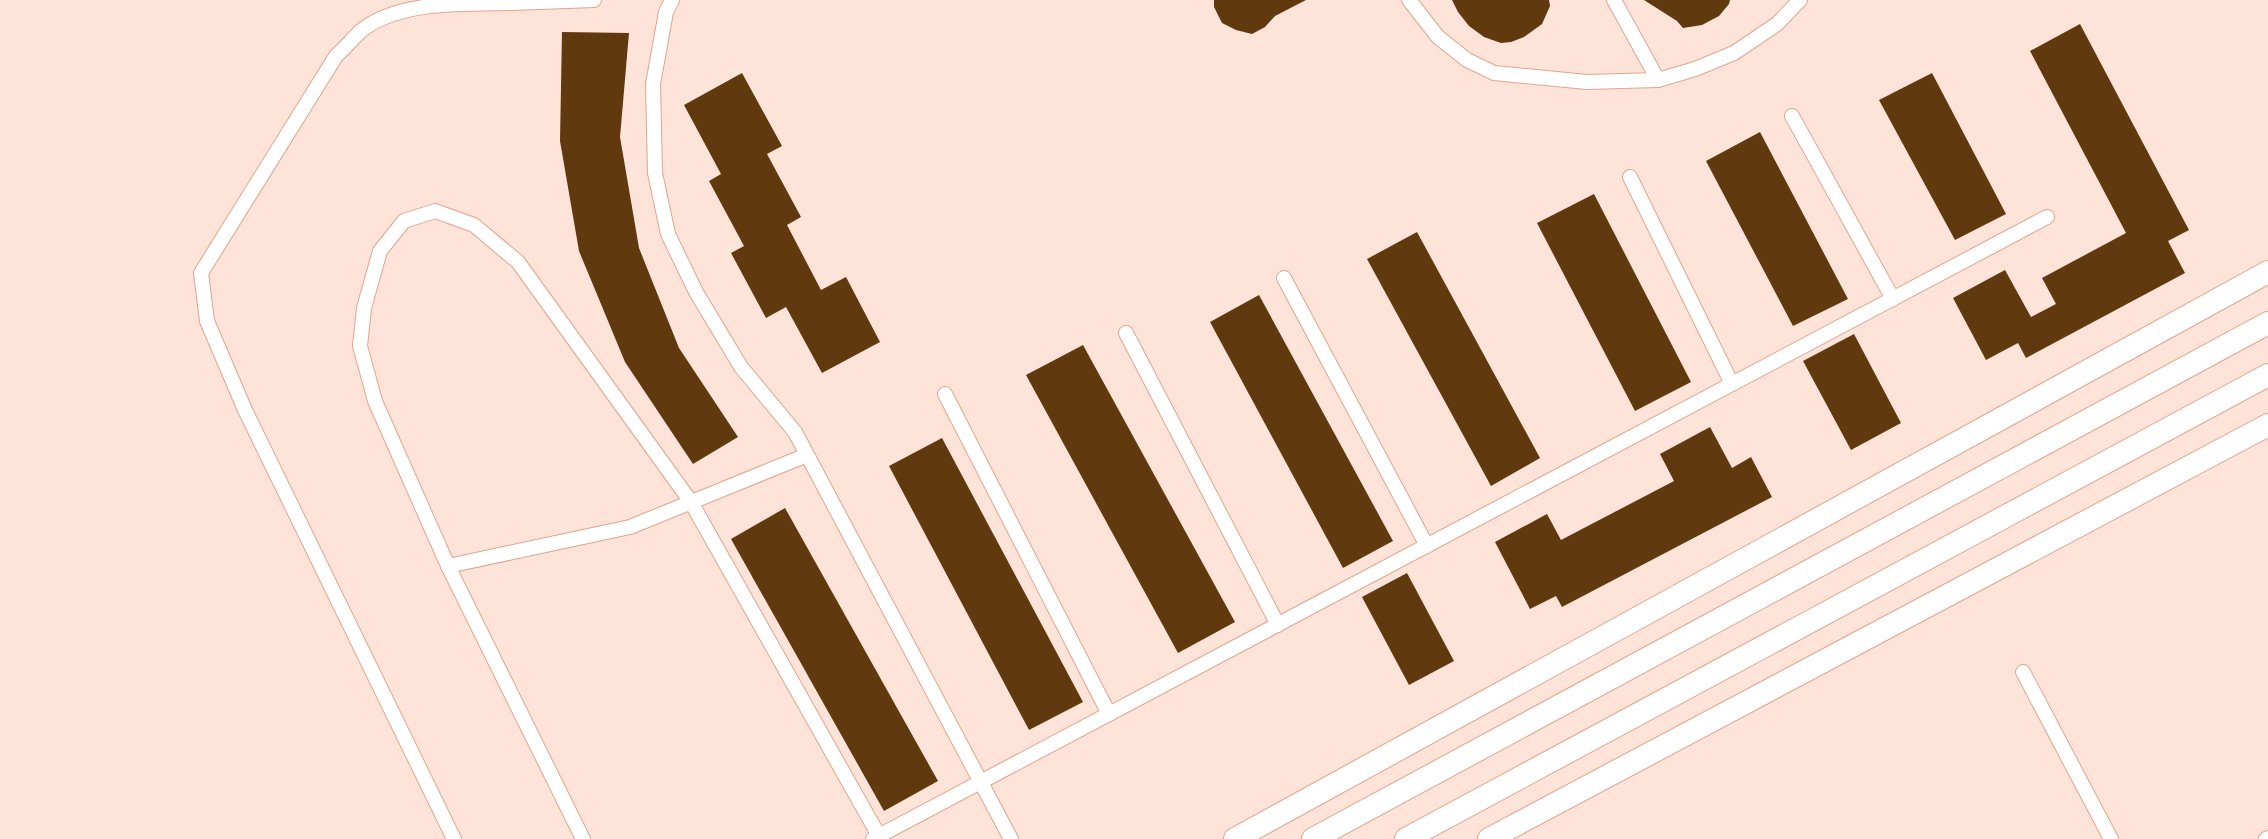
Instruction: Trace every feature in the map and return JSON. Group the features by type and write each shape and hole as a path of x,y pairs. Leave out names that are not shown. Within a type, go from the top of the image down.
{"street":[{"path":"1235,839 2268,272"},
{"path":"1313,839 2268,322"},
{"path":"1406,839 2268,375"},
{"path":"1490,839 2268,425"}],"lane":[{"path":"454,839 245,410 207,321 201,273 336,56 363,30 391,15 437,5 594,0"},
{"path":"672,0 666,12 654,84 655,173 668,234 696,292 741,367 795,432 1011,839"},
{"path":"1409,0 1438,38 1467,60 1494,73 1587,82 1658,80 1695,69 1734,53 1777,24 1798,1"},
{"path":"1614,0 1658,80"},
{"path":"1792,116 1893,299"},
{"path":"1630,177 1732,384"},
{"path":"583,839 448,566 375,401 360,346 364,308 380,251 404,221 435,211 474,225 518,262 691,502 876,838 2047,217"},
{"path":"1284,278 1427,546"},
{"path":"1126,333 1278,625"},
{"path":"945,394 1109,714"},
{"path":"448,566 630,527 807,455"},
{"path":"2023,672 2111,839"}],"building":[{"path":"1214,0 1306,0 1275,16 1265,27 1252,34 1236,30 1222,23 1214,7"},
{"path":"1452,0 1549,0 1550,6 1542,24 1524,37 1511,42 1501,43 1484,37 1469,26 1458,12"},
{"path":"1644,0 1730,0 1729,4 1719,16 1702,25 1683,28 1677,21"},
{"path":"2080,24 2189,230 2168,241 2185,273 2026,358 2018,343 1986,360 1953,298 2005,270 2031,317 2056,304 2042,278 2126,233 2030,51"},
{"path":"562,32 629,33 620,137 639,248 679,348 738,437 693,464 625,362 579,251 560,141"},
{"path":"742,73 782,146 767,154 801,217 787,225 821,290 846,277 880,342 822,373 786,307 766,318 731,253 744,246 709,181 721,174 684,105"},
{"path":"1932,73 2006,214 1955,240 1879,100"},
{"path":"1760,132 1848,299 1793,326 1706,161"},
{"path":"1594,194 1691,382 1635,411 1537,223"},
{"path":"1417,232 1540,458 1491,486 1367,259"},
{"path":"1259,295 1393,541 1343,568 1210,322"},
{"path":"1854,334 1901,423 1851,450 1803,361"},
{"path":"1083,345 1235,622 1178,653 1026,375"},
{"path":"1710,427 1732,468 1751,457 1772,497 1562,607 1556,596 1530,609 1495,542 1547,514 1561,540 1674,481 1660,454"},
{"path":"942,438 1083,702 1029,730 889,466"},
{"path":"785,508 938,781 884,811 731,539"},
{"path":"1407,573 1454,661 1409,685 1362,597"}]}
